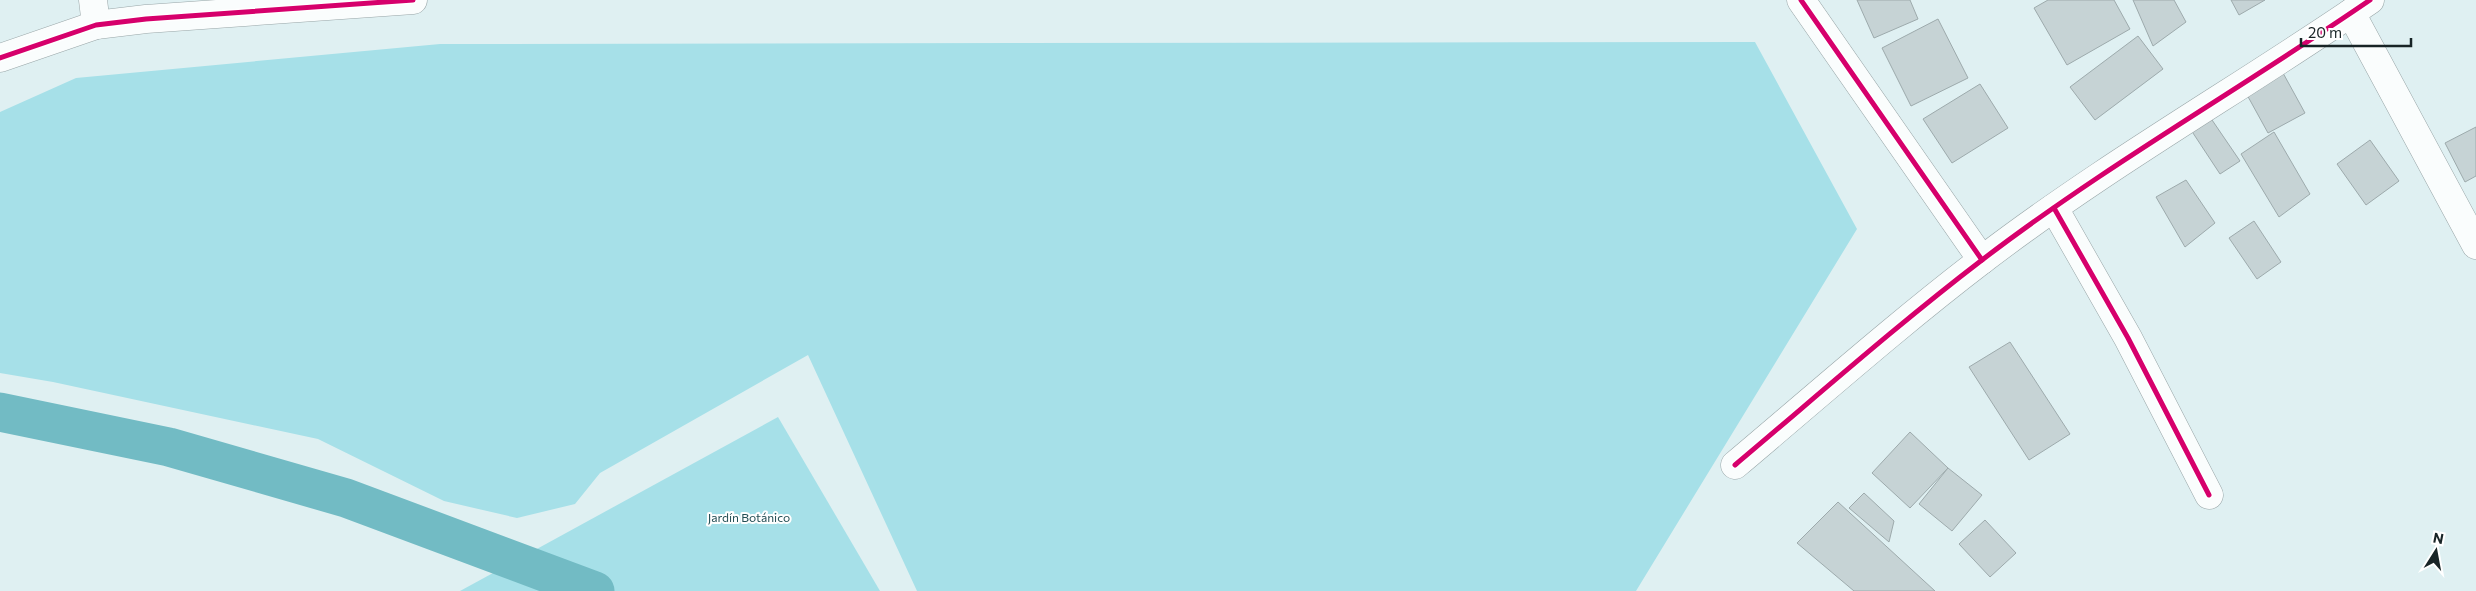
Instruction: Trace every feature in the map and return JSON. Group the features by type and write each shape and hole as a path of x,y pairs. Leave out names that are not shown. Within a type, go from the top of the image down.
{"street":[{"path":"0,58 95,13 146,19 413,0"},
{"path":"1801,0 1982,260"},
{"path":"1735,464 1982,260 2054,208 2361,7 2476,245"},
{"path":"2054,208 2128,338 2209,495"}],"green space":[{"path":"1755,42 1857,229 1636,591 917,591 808,355 600,473 575,504 517,518 444,501 318,439 53,382 0,373 0,112 76,78 440,44"},
{"name":"Jardín Botánico","path":"778,417 880,591 460,591"}],"building":[{"path":"1857,0 1910,0 1918,19 1874,38"},
{"path":"2048,0 2114,0 2130,29 2067,65 2034,8"},
{"path":"2133,0 2174,0 2186,22 2153,46"},
{"path":"2231,0 2265,0 2239,15"},
{"path":"1938,19 1968,78 1911,106 1882,48"},
{"path":"2138,36 2163,69 2095,120 2070,87"},
{"path":"2283,73 2305,113 2268,133 2246,93"},
{"path":"1980,84 2008,128 1952,163 1923,119"},
{"path":"2210,117 2240,161 2220,174 2191,130"},
{"path":"2476,127 2476,176 2465,182 2445,143"},
{"path":"2274,132 2310,194 2279,217 2241,154"},
{"path":"2370,140 2399,181 2366,205 2337,164"},
{"path":"2186,180 2215,223 2185,247 2156,197"},
{"path":"2254,221 2281,262 2257,279 2229,238"},
{"path":"2010,342 2070,434 2029,460 1969,367"},
{"path":"1910,432 1948,468 1910,508 1872,473"},
{"path":"1948,468 1982,495 1952,531 1919,504"},
{"path":"1864,493 1894,521 1889,542 1849,508"},
{"path":"1838,502 1935,591 1854,591 1797,543"},
{"path":"1985,520 2016,553 1990,577 1959,544"}],"waterway":[{"path":"0,412 169,447 346,498 595,591"}],"cycle path":[{"path":"0,58 96,25 146,19 413,0"},
{"path":"1801,0 1982,260"},
{"path":"1735,465 1919,310 2029,225 2126,159 2370,0"},
{"path":"2054,208 2128,338 2209,495"}]}
